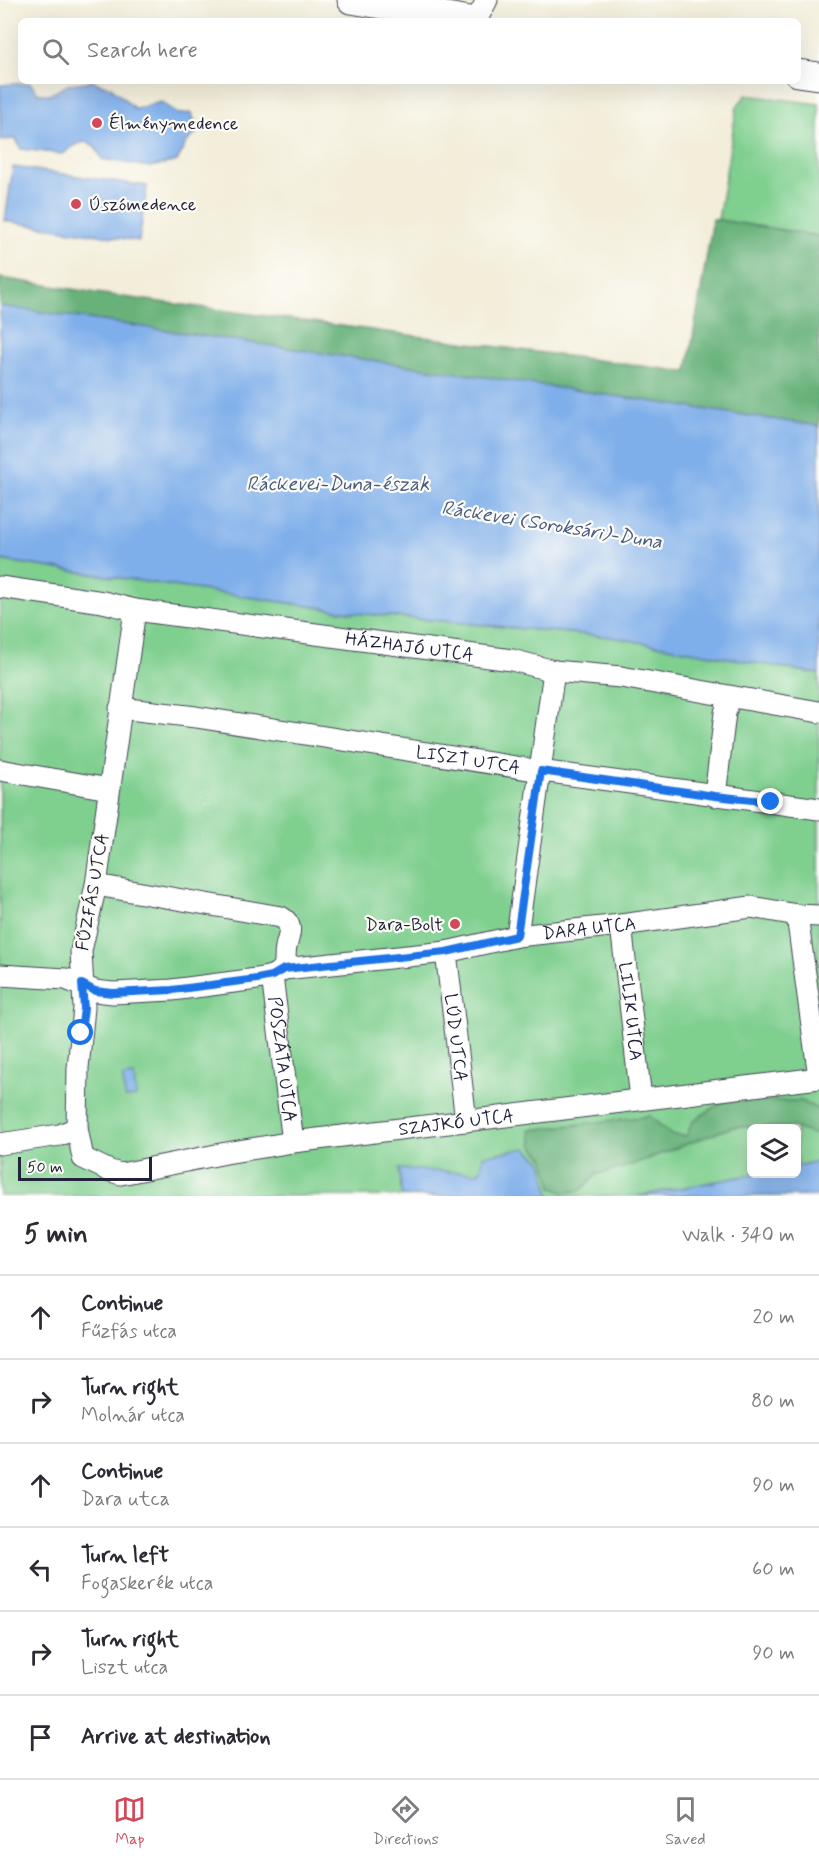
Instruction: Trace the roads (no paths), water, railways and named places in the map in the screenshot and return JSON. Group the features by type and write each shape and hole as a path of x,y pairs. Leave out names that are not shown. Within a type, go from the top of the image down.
{"street":[{"path":"351,0 458,18"},
{"path":"478,18 487,0"},
{"path":"801,73 819,76"},
{"name":"HÁZHAJÓ UTCA","path":"0,587 103,602 135,610 512,660 554,671 621,676 819,712"},
{"name":"FŰZFÁS UTCA","path":"97,1166 83,1158 77,1128 78,1068 84,1008 81,951 96,885 135,610"},
{"path":"517,936 554,671"},
{"path":"715,796 725,713 730,697"},
{"name":"LISZT UTCA","path":"120,708 208,718 541,771 819,809"},
{"path":"0,770 109,789"},
{"path":"96,885 281,916 287,920 290,927 278,973"},
{"name":"DARA UTCA","path":"0,975 66,979 95,991 172,990 278,973 446,952 517,936 621,925 751,907 797,915 819,916"},
{"path":"797,915 819,1077"},
{"name":"LILIK UTCA","path":"621,925 641,1099"},
{"name":"LÚD UTCA","path":"446,952 466,1121"},
{"name":"POSZÁTA UTCA","path":"278,973 292,1142"},
{"name":"SZAJKÓ UTCA","path":"97,1166 121,1174 292,1142 819,1077"},
{"path":"0,1144 60,1135 77,1128"}],"water":[{"name":"Élménymedence","path":"31,84 38,93 49,95 70,84 101,84 112,88 135,109 161,102 178,114 192,113 197,132 186,143 177,161 150,167 102,159 94,146 85,142 63,154 21,149 16,139 0,140 0,85"},
{"name":"Úszómedence","path":"13,167 147,186 139,241 5,221"},
{"name":"Ráckevei-Duna-észak","path":"0,306 819,426 819,674 612,637 356,613 0,560"},
{"path":"134,1076 136,1097 125,1098 123,1077"},
{"path":"526,1148 542,1162 550,1196 402,1196 399,1169 478,1173 482,1167 483,1156"},
{"path":"819,1161 819,1195 638,1196 747,1176 747,1178 801,1178 801,1165"}],"place":[{"name":"Élménymedence","path":"97,123"},
{"name":"Úszómedence","path":"76,204"},
{"name":"Dara-Bolt","path":"455,924"}],"water label":[{"name":"Ráckevei (Soroksári)-Duna","path":"552,524"}]}
